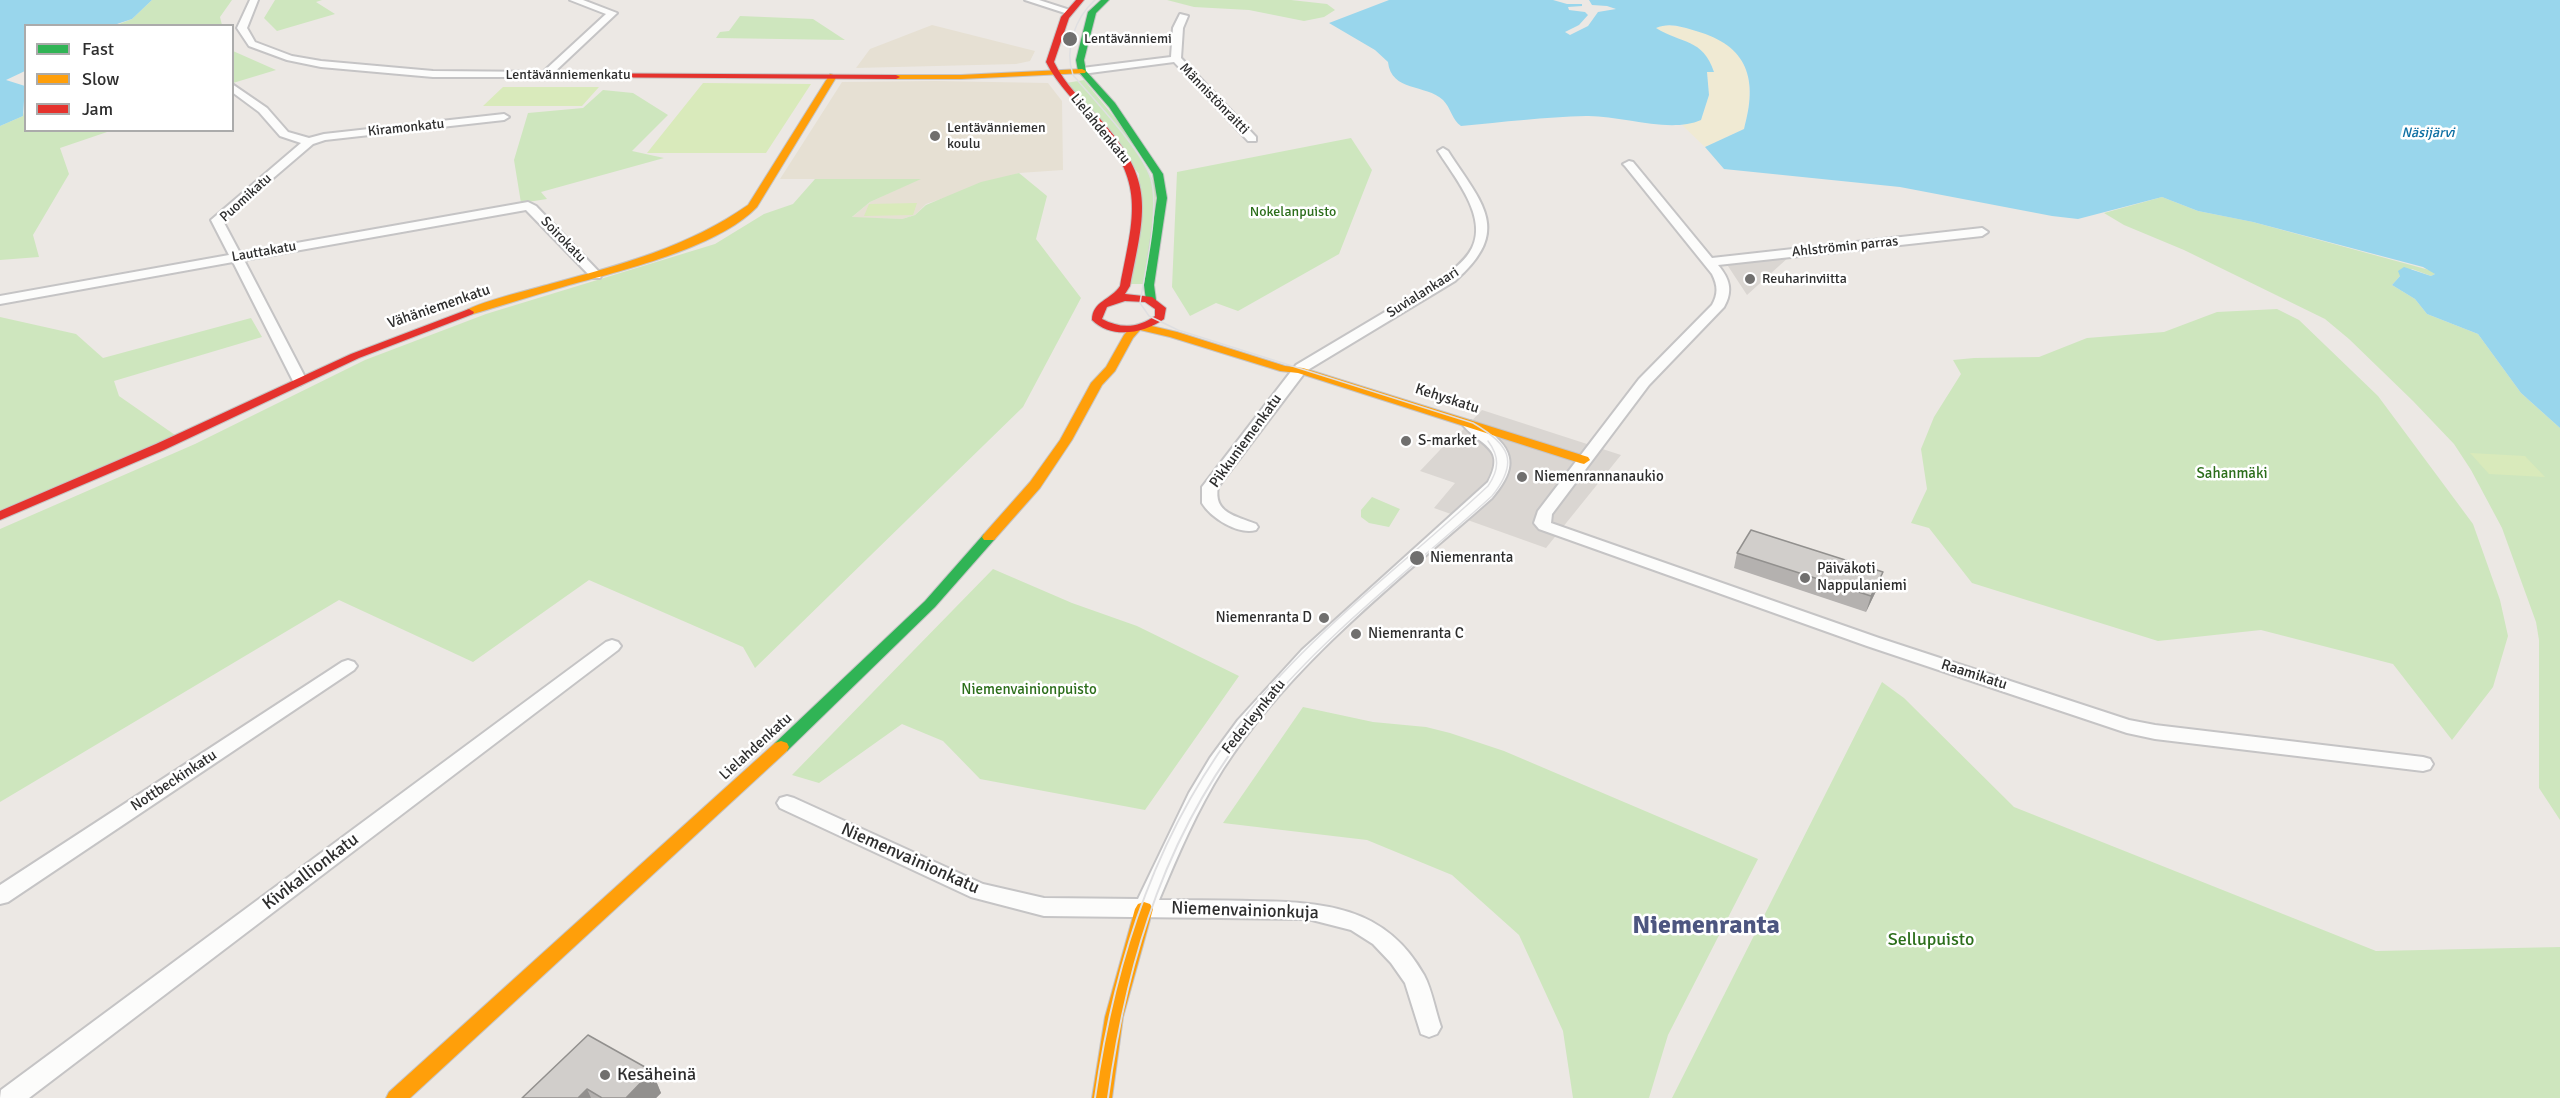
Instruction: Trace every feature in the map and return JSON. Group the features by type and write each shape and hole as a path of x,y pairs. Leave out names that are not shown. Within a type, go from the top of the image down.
{"main road":[{"path":"1053,71 1050,56 1068,11 1080,0"},
{"name":"Lielahdenkatu","path":"1105,0 1096,7 1090,18 1080,55 1082,71 1112,105 1158,174 1162,198 1149,285 1151,300"},
{"name":"Lielahdenkatu","path":"1053,71 1122,153 1138,188 1135,231 1125,286 1120,294 1097,309 1095,315 1103,324"},
{"name":"Lentävänniemenkatu","path":"546,75 937,76 1082,71"},
{"name":"Vähäniemenkatu","path":"0,516 146,454 376,347 444,320 683,248 733,224 752,207 833,76"},
{"path":"1111,300 1131,297 1151,300 1161,308 1162,313 1157,321 1139,328"},
{"name":"Kehyskatu","path":"1162,313 1185,324 1274,354 1292,363 1299,370"},
{"path":"1103,324 1107,330 1107,343"},
{"name":"Kehyskatu","path":"1103,324 1123,330 1139,328 1173,334 1284,369 1299,370 1584,460"},
{"name":"Lielahdenkatu","path":"396,1098 825,706 930,604 1035,485 1066,440 1097,384 1111,369 1128,337 1139,328"},
{"name":"Lielahdenkatu","path":"1097,384 1097,368 1100,359"},
{"name":"Federleynkatu","path":"1102,1098 1114,1017 1144,909"}],"street":[{"name":"Lentävänniemenkatu","path":"254,0 242,28 252,44 290,58 349,68 433,74 546,75"},
{"path":"546,75 612,13 574,0"},
{"path":"1029,0 1068,11"},
{"path":"1082,71 1176,59 1178,28 1183,16"},
{"name":"Männistönraitti","path":"1176,59 1252,138"},
{"path":"234,88 263,110 284,134 309,142"},
{"name":"Kiramonkatu","path":"309,142 324,137 504,117"},
{"name":"Puomikatu","path":"300,381 217,220 309,142"},
{"name":"Suvialankaari","path":"1299,370 1451,278 1471,262 1480,249 1484,235 1483,219 1443,151"},
{"path":"1584,460 1644,382 1724,297 1725,286 1709,262 1629,164"},
{"name":"Soirokatu","path":"528,206 540,215 596,275"},
{"name":"Lauttakatu","path":"0,300 528,206"},
{"name":"Ahlströmin parras","path":"1709,262 1982,232"},
{"name":"Pikkuniemenkatu","path":"1250,527 1217,513 1208,505 1206,497 1210,487 1299,370"},
{"name":"Federleynkatu","path":"1144,909 1163,862 1191,806 1217,762 1252,716 1322,642 1486,495 1498,481 1503,469 1501,453 1486,434 1467,423"},
{"name":"Raamikatu","path":"1584,460 1544,513 1542,523 1550,530 1862,638 2127,726 2155,732 2423,764"},
{"name":"Kivikallionkatu","path":"10,1098 612,646"},
{"name":"Nottbeckinkatu","path":"0,896 348,666"},
{"name":"Niemenvainionkatu","path":"787,803 980,891 1044,907 1144,909"},
{"name":"Niemenvainionkuja","path":"1144,909 1308,910 1357,923 1381,938 1399,957 1415,980 1428,1027"}],"shaded area":[{"path":"932,25 1035,51 1030,61 1016,64 856,68 870,49"},
{"name":"Lentävänniemen koulu","path":"842,82 1048,83 1062,101 1063,170 1019,173 926,204 915,215 902,219 851,218 870,202 919,179 780,179"},
{"name":"Reuharinviitta","path":"1790,256 1747,295 1726,263"},
{"name":"Niemenrannanaukio","path":"1482,410 1621,455 1546,548 1434,508 1455,483 1420,471 1457,432 1460,433"}],"green space":[{"path":"152,0 232,0 220,17 222,24 119,24 132,19"},
{"path":"275,0 322,0 316,2 335,14 277,31 264,18"},
{"path":"1167,0 1291,0 1327,4 1335,10 1324,17 1304,21 1249,10 1194,7"},
{"path":"740,16 813,19 845,40 716,38 720,32 729,31"},
{"path":"234,51 276,70 234,83"},
{"path":"1084,80 1128,134 1157,188 1145,284 1129,284 1139,174 1066,83"},
{"path":"703,83 811,84 766,153 647,153"},
{"path":"503,87 599,87 582,106 483,106"},
{"path":"603,90 633,93 668,115 632,151 664,158 541,192 547,199 521,203 514,160 528,113 583,108"},
{"path":"24,112 24,132 107,132 60,148 69,174 33,235 39,257 0,260 0,126 23,116"},
{"name":"Nokelanpuisto","path":"1351,138 1372,170 1339,254 1238,311 1216,303 1190,316 1172,287 1177,172"},
{"path":"1019,173 1047,196 1036,239 1081,298 1023,407 755,668 743,647 589,580 473,662 339,600 0,802 0,529 195,444 365,360 486,314 715,244 764,214 793,204 815,179 921,179 870,202 852,217 902,219 915,215 926,205 981,182"},
{"path":"2162,197 2198,211 2253,222 2433,271 2435,274 2431,276 2412,269 2400,276 2392,285 2415,299 2427,314 2478,334 2521,393 2560,428 2560,820 2539,788 2539,640 2536,622 2502,528 2471,470 2454,444 2413,401 2325,319 2184,250 2124,225 2104,213"},
{"path":"917,203 913,215 864,216 869,204"},
{"name":"Sahanmäki","path":"2277,309 2299,320 2378,396 2473,524 2500,600 2508,636 2493,687 2452,740 2393,664 2261,630 2158,641 1972,583 1929,528 1911,523 1927,489 1921,449 1934,417 1961,374 1953,360 2039,357 2087,338 2164,332 2217,312"},
{"path":"0,317 76,334 103,358 251,318 262,337 114,381 119,396 175,435 0,511"},
{"path":"2470,453 2525,456 2545,477 2489,474"},
{"path":"1372,497 1400,509 1389,527 1369,523 1361,517 1361,510"},
{"name":"Niemenvainionpuisto","path":"993,569 1072,603 1137,626 1239,676 1145,810 980,779 943,741 902,724 819,783 792,775"},
{"name":"Sellupuisto","path":"1882,682 1904,698 2014,807 2376,951 2560,947 2560,1098 1672,1098"},
{"path":"1303,707 1373,722 1426,727 1504,751 1758,859 1668,1035 1649,1098 1573,1098 1563,1031 1519,935 1452,875 1367,840 1223,823"}],"sand":[{"path":"1662,25 1698,31 1729,46 1739,56 1749,81 1750,96 1744,129 1705,147 1682,125 1701,120 1709,95 1707,72 1714,72 1709,61 1697,47 1655,28"}],"water":[{"path":"0,0 152,0 132,19 117,24 24,24 24,71 6,80 24,86 23,116 0,126"},
{"name":"Näsijärvi","path":"1389,0 1553,0 1567,4 1582,4 1582,6 1568,7 1569,10 1585,12 1588,15 1579,25 1565,32 1570,35 1588,26 1598,12 1616,9 1592,5 1589,0 2560,0 2560,428 2521,393 2478,334 2427,314 2415,299 2392,285 2400,276 2398,271 2404,267 2431,276 2435,274 2423,267 2253,222 2198,211 2162,197 2078,219 1900,187 1724,169 1705,147 1744,129 1750,95 1745,67 1728,46 1696,31 1676,26 1666,25 1656,28 1697,47 1704,53 1714,72 1707,72 1709,95 1701,120 1688,124 1660,125 1586,116 1461,126 1443,100 1436,95 1402,83 1391,72 1388,62 1375,50 1329,23"}],"building":[{"path":"1751,530 1883,572 1871,596 1737,553"},
{"path":"588,1035 652,1071 626,1098 602,1098 587,1089 578,1098 522,1098"}],"tram line":[{"path":"1095,0 1082,16 1073,34 1071,65 1073,75 1138,154 1151,179 1153,223 1140,303 1149,316 1178,330 1473,423 1495,438 1506,454 1508,463 1506,473 1492,496 1342,628 1286,684 1260,714"},
{"path":"1247,714 1332,624 1488,486 1497,464 1495,453 1488,441"},
{"path":"1095,1098 1115,994 1128,944 1145,895 1165,847 1189,801 1216,756 1248,713"},
{"path":"1108,1098 1127,994 1140,943 1157,894 1177,847 1201,800 1229,756 1261,713"}],"traffic: fast":[{"path":"1105,0 1092,12 1080,60 1082,71 1112,105 1158,174 1162,198 1149,285 1151,300"},
{"path":"781,747 930,604 989,537"}],"traffic: slow":[{"path":"896,77 961,77 1082,71"},
{"path":"469,312 656,256 696,241 734,220 752,207 833,76"},
{"path":"1143,327 1173,334 1284,369 1299,370 1584,460"},
{"path":"989,537 1035,485 1066,440 1097,383 1111,369 1128,337 1135,329"},
{"path":"396,1098 781,747"},
{"path":"1102,1098 1114,1017 1144,909"}],"traffic: jam":[{"path":"1080,0 1065,17 1050,62 1064,86 1115,142 1135,180 1138,198 1138,216 1125,286 1120,294 1111,300"},
{"path":"546,75 896,77"},
{"path":"1131,297 1148,299 1161,308 1160,317 1145,326 1129,329 1113,327 1097,320 1097,314 1103,305 1119,298 1131,297"},
{"path":"0,516 160,447 355,356 469,312"}],"place":[{"name":"Lentävänniemi","path":"1070,39"},
{"name":"Lentävänniemen koulu","path":"935,136"},
{"name":"Reuharinviitta","path":"1750,279"},
{"name":"S-market","path":"1406,441"},
{"name":"Niemenrannanaukio","path":"1522,477"},
{"name":"Niemenranta","path":"1417,558"},
{"name":"Päiväkoti Nappulaniemi","path":"1805,578"},
{"name":"Niemenranta D","path":"1324,618"},
{"name":"Niemenranta C","path":"1356,634"},
{"name":"Kesäheinä","path":"605,1075"}],"district":[{"name":"Niemenranta","path":"1706,926"}]}
